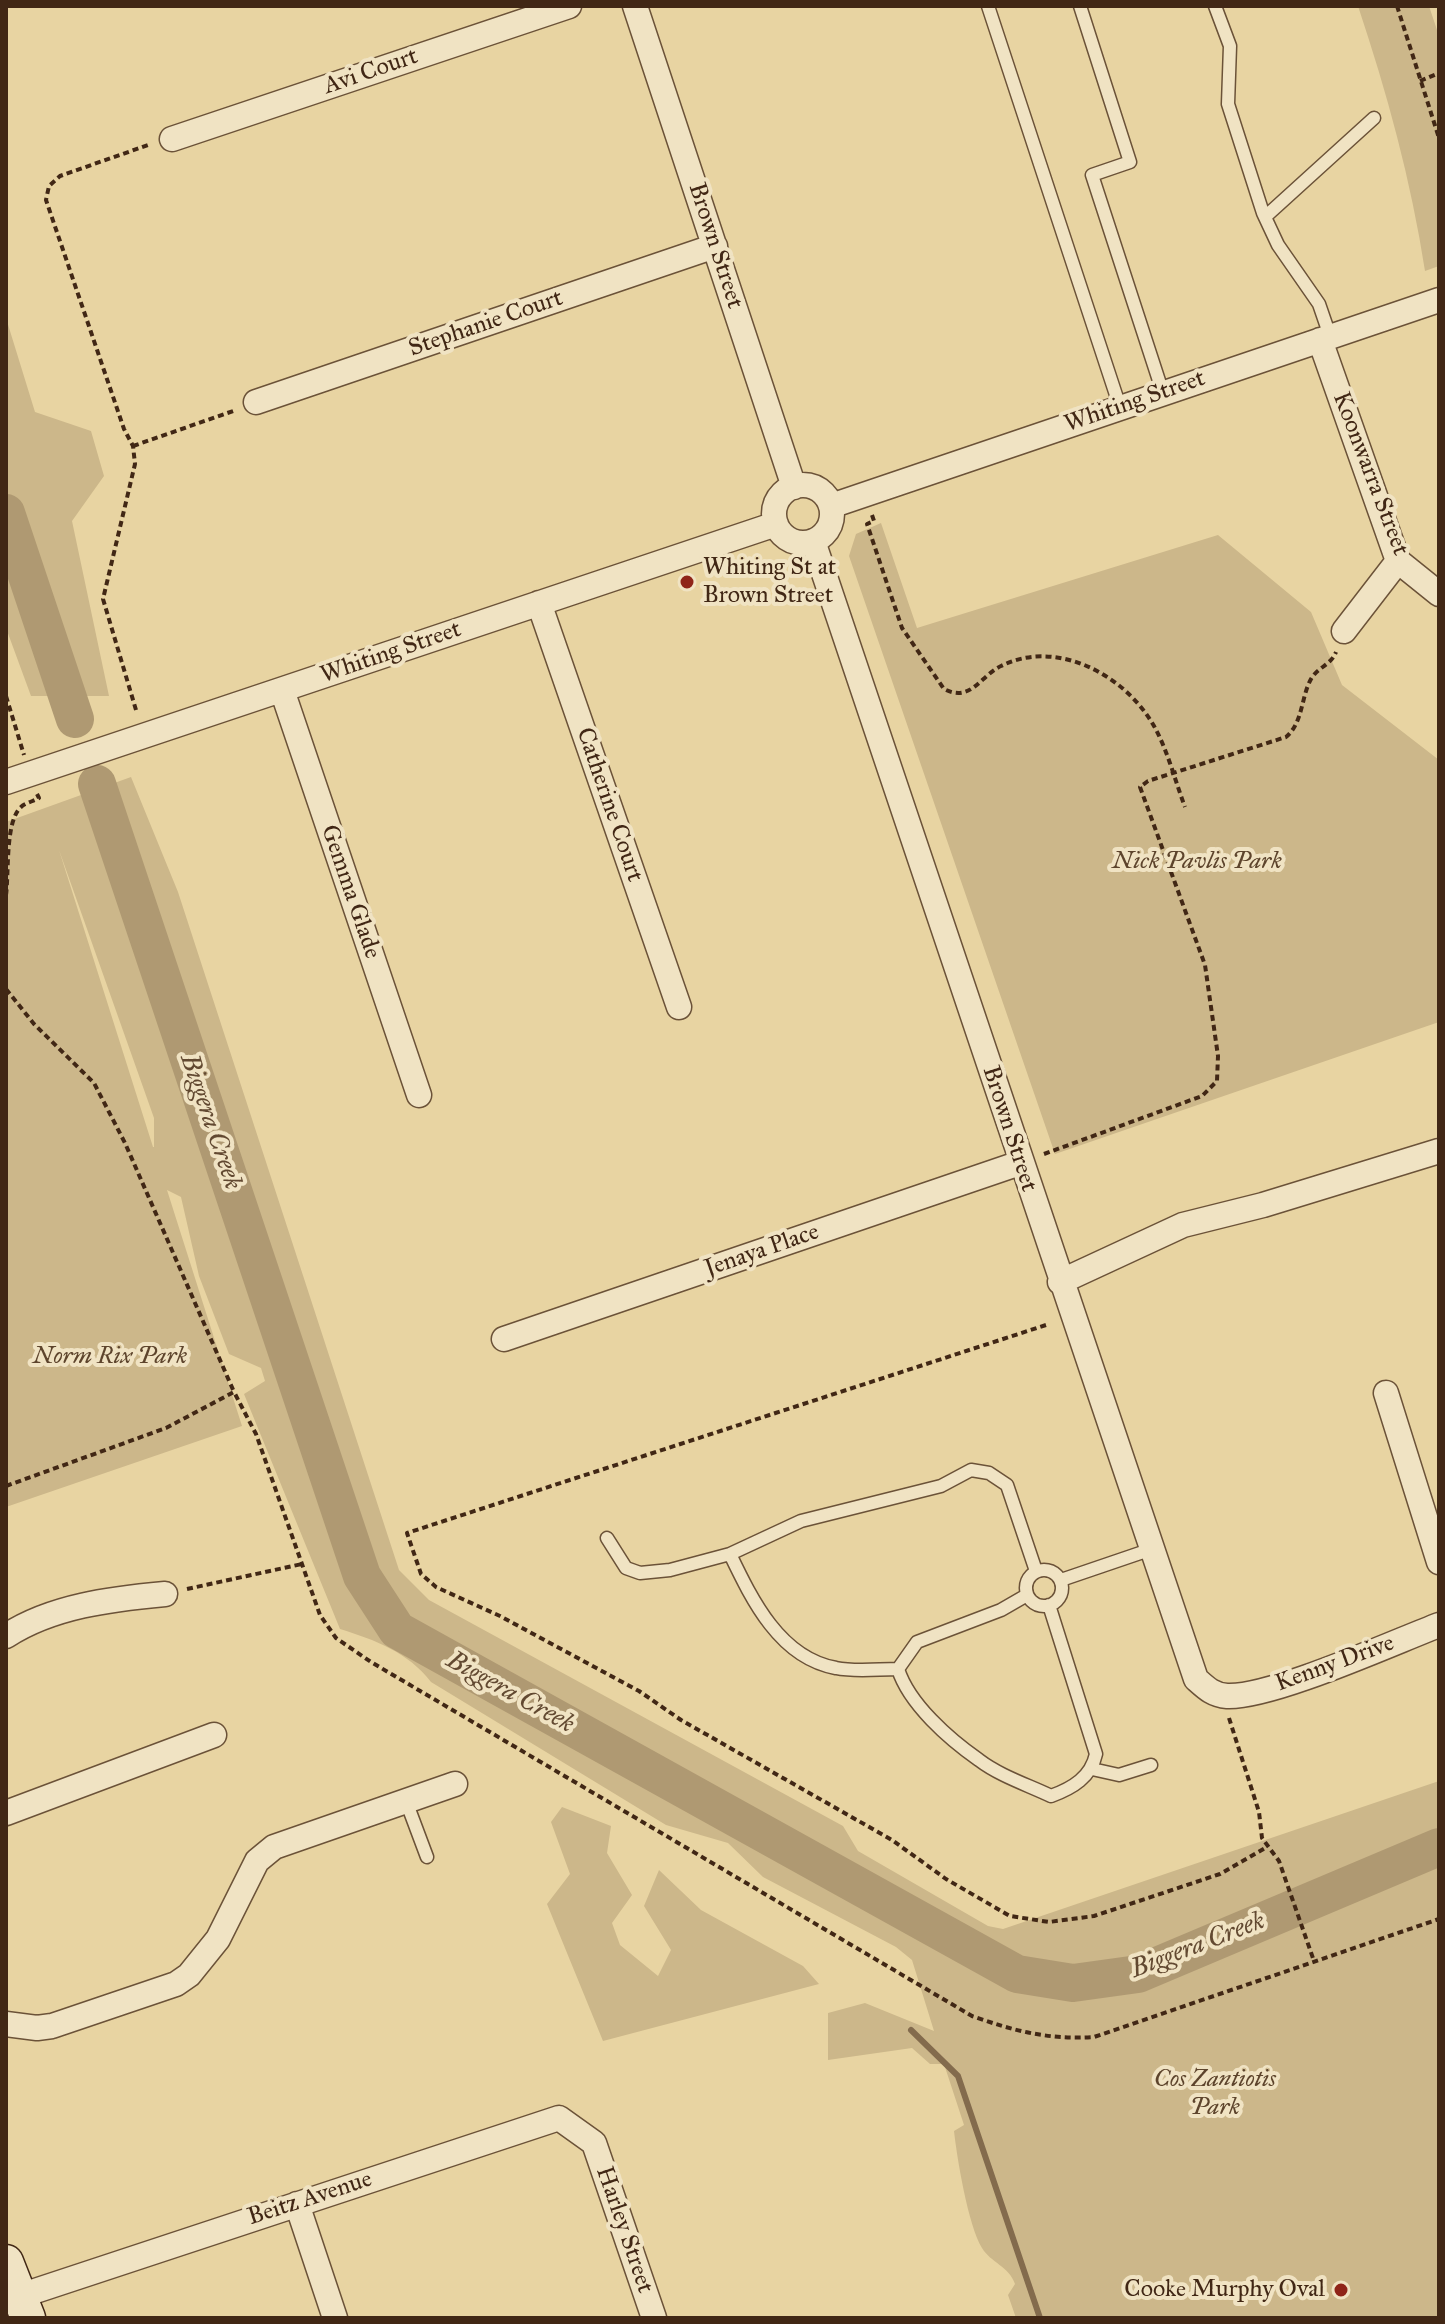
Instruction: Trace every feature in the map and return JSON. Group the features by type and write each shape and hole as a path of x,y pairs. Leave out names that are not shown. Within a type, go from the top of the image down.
{"main road":[{"path":"6,2262 24,2307"}],"street":[{"name":"Avi Court","path":"172,139 569,6"},
{"name":"Brown Street","path":"635,6 794,487"},
{"name":"Stephanie Court","path":"256,402 715,246"},
{"name":"Whiting Street","path":"831,506 1439,300"},
{"name":"Koonwarra Street","path":"1325,338 1398,561 1439,594"},
{"path":"794,487 817,488 831,506 827,531 813,541 791,540 776,524 775,506 786,491 794,487"},
{"name":"Whiting Street","path":"6,782 776,524"},
{"name":"Brown Street","path":"813,541 1196,1679 1211,1693 1228,1696"},
{"path":"1344,631 1398,561"},
{"name":"Catherine Court","path":"539,603 679,1007"},
{"name":"Gemma Glade","path":"282,690 419,1095"},
{"path":"1060,1282 1183,1225 1263,1205 1439,1151"},
{"name":"Jenaya Place","path":"504,1339 1020,1163"},
{"path":"1386,1393 1439,1562"},
{"path":"6,1636 45,1615 123,1598 165,1594"},
{"name":"Kenny Drive","path":"1228,1696 1261,1692 1439,1625"},
{"path":"6,1813 214,1735"},
{"path":"6,2024 37,2028 52,2026 176,1984 200,1964 218,1939 249,1875 265,1853 455,1784"},
{"name":"Beitz Avenue","path":"24,2307 297,2204 559,2118 594,2143"},
{"name":"Harley Street","path":"594,2143 654,2318"},
{"path":"297,2204 335,2318"}],"lane":[{"path":"988,6 1120,407"},
{"path":"1080,6 1130,162 1092,175 1163,393"},
{"path":"1215,6 1230,46 1228,104 1265,217 1278,245 1319,304 1325,338"},
{"path":"1265,217 1374,118"},
{"path":"607,1538 626,1568 640,1573 670,1570 730,1554 801,1521 941,1486 971,1470 989,1473 1007,1485 1036,1571"},
{"path":"1061,1580 1152,1549"},
{"path":"730,1554 756,1610 794,1649 835,1668 898,1669"},
{"path":"1036,1571 1051,1571 1061,1580 1060,1596 1049,1605 1036,1604 1027,1595 1026,1582 1036,1571"},
{"path":"898,1669 917,1642 1001,1610 1027,1595"},
{"path":"898,1669 903,1685 920,1706 980,1762 1051,1796 1070,1789 1092,1769 1096,1754 1049,1605"},
{"path":"1092,1769 1119,1775 1151,1765"},
{"path":"406,1801 427,1857"}],"path":[{"path":"1397,6 1439,138"},
{"path":"1420,81 1439,73"},
{"path":"136,710 103,599 135,464 133,446 124,429 46,200 49,186 60,176 172,139"},
{"path":"133,446 256,402"},
{"path":"866,493 874,521 867,524 902,628 944,689 954,694 973,690 997,667 1017,659 1063,656 1079,662 1122,691 1144,712 1159,735 1185,807"},
{"path":"1020,1163 1202,1096 1217,1081 1218,1056 1205,965 1141,797 1140,787 1148,781 1286,737 1297,720 1311,680 1333,662 1344,631"},
{"path":"6,696 25,757"},
{"path":"6,895 9,828 21,807 39,798 36,791"},
{"path":"6,989 34,1024 94,1083 125,1143 234,1392 256,1434 320,1615 336,1638 371,1662 972,2016 1016,2032 1045,2037 1094,2037 1439,1919"},
{"path":"1046,1325 407,1533 421,1574 436,1587 500,1616 639,1691 681,1720 892,1840 946,1879 1010,1916 1049,1922 1094,1916 1220,1874 1267,1847"},
{"path":"6,1486 166,1428 234,1392"},
{"path":"165,1594 302,1564"},
{"path":"1228,1696 1229,1722 1267,1847 1279,1861 1314,1961"}],"green space":[{"path":"1358,6 1429,6 1439,36 1439,266 1425,271 1397,137"},
{"path":"6,318 35,412 91,431 104,476 72,521 109,696 31,696 6,628"},
{"name":"Nick Pavlis Park","path":"881,523 917,628 1218,535 1311,612 1342,685 1439,760 1439,1022 1055,1154 849,556 856,534"},
{"path":"131,777 178,892 399,1570 429,1600 843,1826 858,1851 988,1926 1003,1929 1439,1781 1439,2318 1016,2318 1008,2295 1015,2284 982,2248 972,2224 954,2131 964,2125 944,2064 930,2064 912,2048 828,2060 828,2013 865,2003 934,2031 912,1960 896,1947 763,1877 728,1843 666,1825 431,1682 401,1655 340,1629 244,1394 265,1381 261,1368 229,1354 199,1276 181,1197 167,1190 242,1426 6,1507 6,822","holes":["59,850 154,1118 153,1147"]},
{"path":"562,1807 611,1826 607,1853 632,1895 612,1923 620,1945 658,1976 671,1950 644,1906 659,1870 701,1910 803,1966 819,1984 603,2041 547,1904 570,1874 551,1822"}],"waterway":[{"name":"Biggera Creek","path":"6,513 75,719"},
{"name":"Biggera Creek","path":"97,784 362,1576 397,1630 1017,1974 1073,1983 1138,1974 1439,1847"},
{"path":"911,2030 958,2076 1040,2318"}],"place":[{"name":"Whiting St at Brown Street","path":"687,582"},
{"name":"Cooke Murphy Oval","path":"1341,2290"}],"park label":[{"name":"Norm Rix Park","path":"110,1357"},
{"name":"Cos Zantiotis Park","path":"1215,2094"}]}
